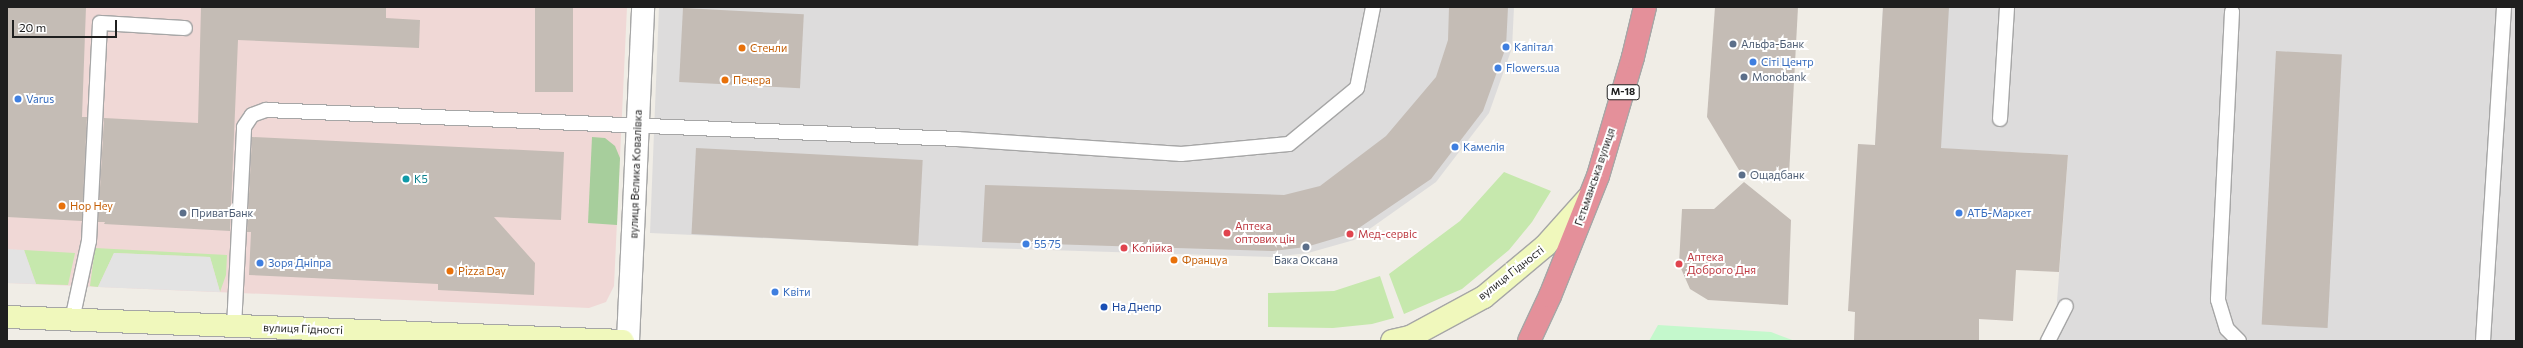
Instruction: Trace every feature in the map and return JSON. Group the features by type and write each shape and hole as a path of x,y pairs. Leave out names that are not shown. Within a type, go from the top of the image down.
{"highway":[{"name":"Гетьманська вулиця","path":"1529,341 1550,296 1591,194 1633,57 1644,7"}],"main road":[{"name":"вулиця Гідності","path":"1392,341 1410,337 1484,297 1545,246 1591,194"},
{"name":"вулиця Гідності","path":"7,317 623,341"}],"street":[{"name":"вулиця Велика Ковалівка","path":"628,341 643,7"}],"lane":[{"path":"234,327 244,127 252,115 266,110 957,139 1181,154 1289,144 1357,88 1373,7"},
{"path":"2000,118 2007,7"},
{"path":"2483,341 2504,7"},
{"path":"2232,12 2218,300 2227,329 2239,341"},
{"path":"72,320 88,241 100,23 185,28"},
{"path":"2048,341 2066,306"}],"shaded area":[{"path":"7,7 627,7 614,286 606,302 589,308 7,283"},
{"path":"659,7 1514,7 1512,48 1489,113 1436,182 1354,240 1308,253 1273,257 983,248 650,233"},
{"path":"1883,7 2516,7 2516,341 2054,341 2068,155 1875,145"},
{"path":"7,249 24,250 36,284 7,283"},
{"path":"114,253 210,257 220,292 98,287"}],"green space":[{"path":"592,137 605,138 615,146 620,158 617,225 588,223"},
{"path":"1504,172 1551,191 1532,222 1509,250 1462,289 1404,314 1389,274 1460,221"},
{"path":"95,248 227,255 226,275 220,292 210,257 114,253 98,287 90,286"},
{"path":"24,250 75,253 68,285 36,284"},
{"path":"1380,276 1394,318 1372,324 1333,328 1268,327 1268,293 1334,291"},
{"path":"1658,325 1771,332 1795,341 1649,341"}],"building":[{"path":"7,7 86,7 82,117 87,117 82,221 7,217"},
{"path":"201,7 386,7 386,18 420,20 419,48 238,40 230,231 104,224 105,222 98,222 104,118 198,123"},
{"path":"535,7 573,7 573,92 535,92"},
{"path":"1449,7 1508,7 1506,47 1483,111 1431,179 1350,234 1306,247 1273,251 982,242 985,185 1284,195 1320,186 1386,136 1436,77 1448,40"},
{"name":"Сіті Центр","path":"1715,7 1798,7 1789,175 1742,175 1707,117"},
{"name":"АТБ-Маркет","path":"1883,7 1949,7 1941,148 2068,155 2059,272 2016,270 2013,321 1979,319 1979,341 1854,340 1855,312 1848,311 1858,144 1875,145"},
{"name":"Стенли","path":"683,8 804,14 800,88 679,82"},
{"path":"2276,51 2342,54 2328,328 2262,325"},
{"path":"252,137 564,152 561,220 494,217 535,263 534,295 438,290 438,284 249,275 251,232 247,232"},
{"path":"696,148 923,160 918,246 691,234"},
{"path":"1744,182 1791,220 1788,305 1708,300 1690,289 1679,264 1682,209 1714,209"}],"place":[{"name":"Альфа-Банк","path":"1733,44"},
{"name":"Капітал","path":"1506,47"},
{"name":"Стенли","path":"742,48"},
{"name":"Сіті Центр","path":"1753,62"},
{"name":"Flowers.ua","path":"1498,68"},
{"name":"Monobank","path":"1744,77"},
{"name":"Печера","path":"725,80"},
{"name":"Varus","path":"18,99"},
{"name":"Камелія","path":"1455,147"},
{"name":"Ощадбанк","path":"1742,175"},
{"name":"К5","path":"406,179"},
{"name":"Hop Hey","path":"62,206"},
{"name":"ПриватБанк","path":"183,213"},
{"name":"АТБ-Маркет","path":"1959,213"},
{"name":"Аптека оптових цін","path":"1227,233"},
{"name":"Мед-сервіс","path":"1350,234"},
{"name":"55 75","path":"1026,244"},
{"name":"Бака Оксана","path":"1306,247"},
{"name":"Копійка","path":"1124,248"},
{"name":"Француа","path":"1174,260"},
{"name":"Зоря Дніпра","path":"260,263"},
{"name":"Аптека Доброго Дня","path":"1679,264"},
{"name":"Pizza Day","path":"450,271"},
{"name":"Квіти","path":"775,292"},
{"name":"На Днепр","path":"1104,307"}]}
